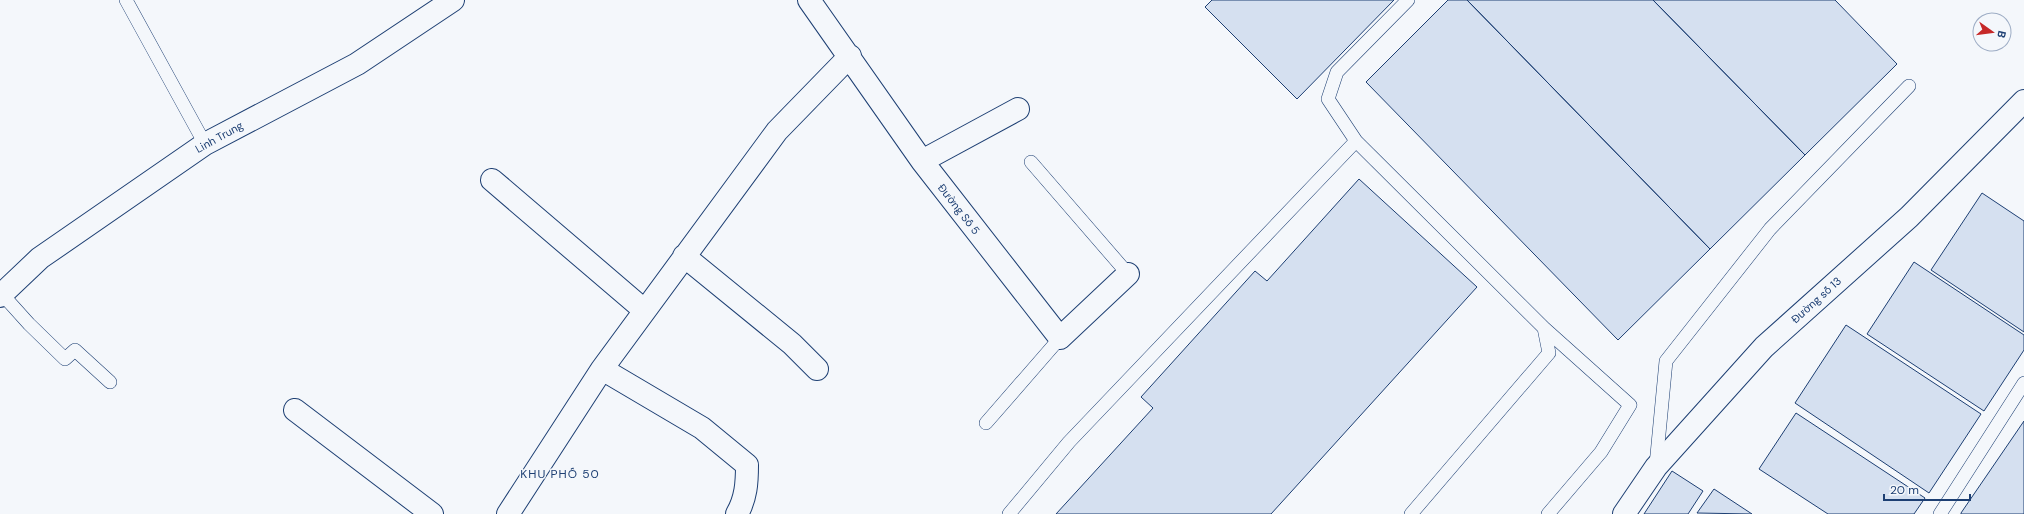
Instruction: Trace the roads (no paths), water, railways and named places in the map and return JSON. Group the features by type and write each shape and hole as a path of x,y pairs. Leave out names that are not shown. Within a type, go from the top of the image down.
{"street":[{"name":"Linh Trung","path":"1,295 40,258 205,144 357,64 453,0"},
{"name":"Đường Số 5","path":"809,0 850,56 922,161 1060,338"},
{"path":"508,514 602,369 684,256 777,132 850,56"},
{"name":"Đường số 13","path":"1624,514 1656,467 1764,347 1909,217 2024,101"},
{"path":"922,161 1018,109"},
{"path":"492,180 644,310"},
{"path":"684,256 792,344 817,369"},
{"path":"1060,338 1128,274"},
{"path":"602,369 702,428 746,465 747,482 743,504 737,514"},
{"path":"295,410 432,514"}],"lane":[{"path":"126,0 205,144"},
{"path":"1408,0 1337,72 1328,99 1356,141 1544,328 1630,405 1601,452 1548,514"},
{"path":"1656,467 1666,361 1770,229 1909,86"},
{"path":"1009,514 1069,442 1356,141"},
{"path":"1031,162 1128,274"},
{"path":"1,295 65,359 74,350 110,382"},
{"path":"1411,514 1549,353 1544,328"},
{"path":"986,423 1060,338"},
{"path":"1940,514 2024,383"}],"district":[{"name":"KHU PHỐ 50","path":"560,474"}]}
